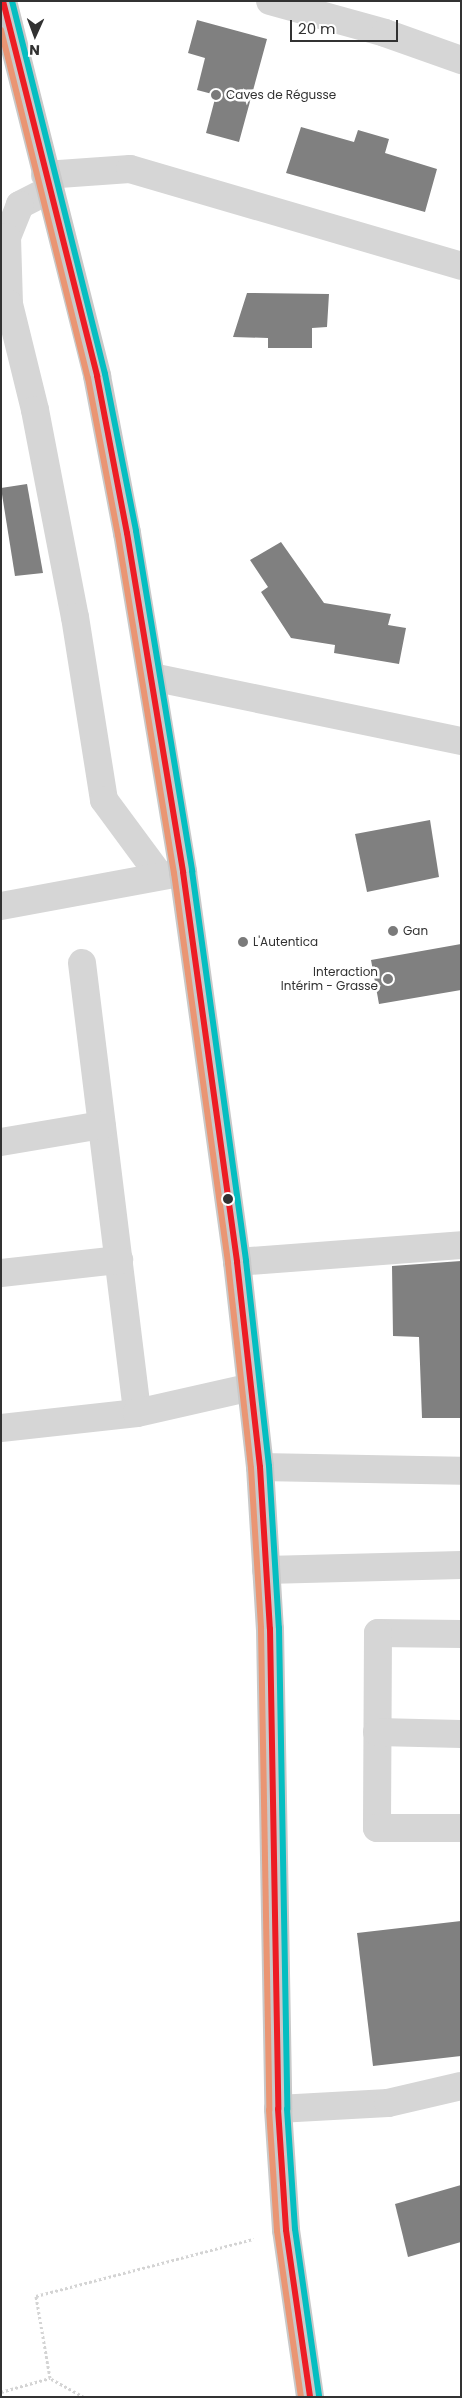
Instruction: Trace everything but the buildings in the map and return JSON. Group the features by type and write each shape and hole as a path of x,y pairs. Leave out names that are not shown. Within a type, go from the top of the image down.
{"main road":[{"path":"3,1 7,41 47,182 97,376 152,677 172,874 237,1262 260,1466 266,1570 275,1788 278,2109 286,2230 310,2397"}],"street":[{"path":"270,1 385,33 461,60"},
{"path":"172,874 104,800 39,429 9,304 7,237 20,205 47,182 130,169 461,266"},
{"path":"152,677 461,741"},
{"path":"1,906 172,874"},
{"path":"82,964 137,1413"},
{"path":"1,1142 102,1125"},
{"path":"237,1262 461,1245"},
{"path":"1,1273 119,1260"},
{"path":"1,1428 137,1413 251,1388"},
{"path":"260,1466 461,1471"},
{"path":"266,1570 461,1566"},
{"path":"461,1634 378,1633 377,1732 377,1828 461,1828"},
{"path":"377,1732 461,1734"},
{"path":"278,2109 388,2103 461,2086"}],"path":[{"path":"50,2378 36,2296 286,2230"},
{"path":"1,2392 50,2378 84,2397"}],"transit line":[{"path":"3,1 97,376 127,533 183,872 237,1262 260,1467 270,1629 278,2109 286,2230 310,2397"},
{"path":"12,1 105,374 136,531 192,871 246,1261 269,1466 279,1628 287,2109 295,2229 319,2396"},
{"path":"1,30 88,378 118,535 174,873 228,1263 251,1468 261,1629 269,2110 277,2231 301,2397"}],"place":[{"name":"Caves de Régusse","path":"216,95"},
{"name":"Gan","path":"393,931"},
{"name":"L'Autentica","path":"243,942"},
{"name":"Interaction Intérim - Grasse","path":"388,979"}]}
